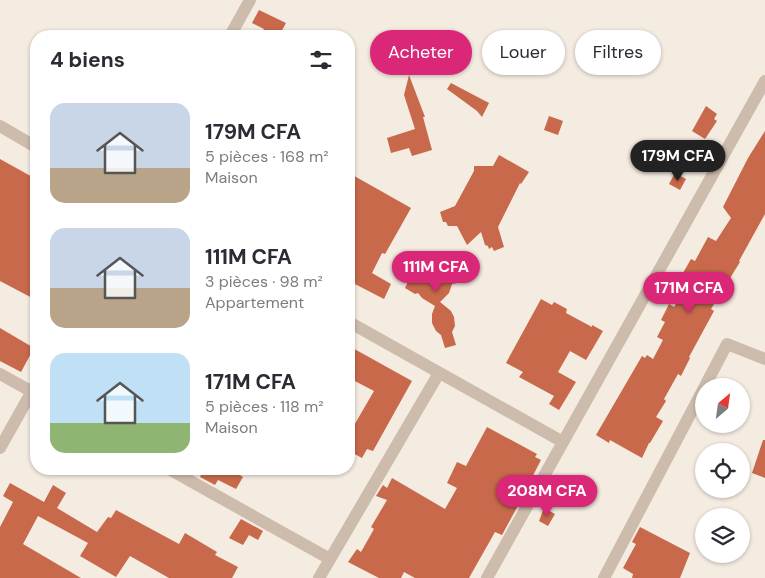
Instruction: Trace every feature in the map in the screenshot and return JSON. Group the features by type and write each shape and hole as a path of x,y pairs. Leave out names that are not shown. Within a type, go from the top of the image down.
{"street":[{"path":"233,30 250,0"},
{"path":"503,578 489,576 765,81"},
{"path":"0,126 30,144"},
{"path":"355,325 563,442"},
{"path":"709,378 727,344 765,360"},
{"path":"319,578 439,373"},
{"path":"0,374 30,388"},
{"path":"0,448 30,398"},
{"path":"604,578 695,404"},
{"path":"180,475 330,559"}],"building":[{"path":"259,10 286,23 282,30 264,30 252,23"},
{"path":"409,75 425,117 423,117 432,150 412,156 409,148 391,153 387,138 415,129 404,95"},
{"path":"451,83 489,103 482,117 477,111 447,89"},
{"path":"706,106 717,114 714,119 717,121 705,139 692,131"},
{"path":"549,116 563,121 558,135 544,130"},
{"path":"765,131 765,214 740,262 711,309 714,311 681,376 678,374 664,399 666,401 656,417 663,421 642,458 610,440 609,443 596,435 642,356 645,358 647,355 653,359 663,340 657,337 665,322 661,320 669,304 674,307 691,280 684,277 683,273 691,259 695,261 708,237 716,241 731,218 723,207 748,158"},
{"path":"499,155 529,172 520,183 498,227 504,247 494,251 492,247 489,249 485,245 481,232 467,245 457,226 448,226 446,222 443,222 440,212 455,206 474,171 474,166 493,166"},
{"path":"0,159 30,176 30,297 0,281"},
{"path":"675,173 686,179 680,190 669,184"},
{"path":"355,176 411,208 385,254 382,253 372,273 391,284 384,299 355,284"},
{"path":"423,251 449,267 448,270 467,281 452,284 449,293 440,302 451,311 454,317 455,326 452,332 456,345 445,348 441,335 436,331 432,323 432,314 435,306 422,298 418,293 415,294 405,288"},
{"path":"541,299 552,305 554,302 567,309 566,313 603,331 586,360 570,351 558,372 576,382 559,410 549,404 554,396 519,377 523,372 506,363"},
{"path":"0,328 30,346 30,355 21,372 0,361"},
{"path":"355,349 412,381 373,451 367,449 362,458 355,454 355,424 374,391 355,381"},
{"path":"487,427 537,454 535,457 541,460 502,535 495,532 469,578 415,578 404,572 401,578 379,578 348,562 357,549 361,552 374,529 371,527 387,500 376,496 383,485 387,488 392,478 445,509 457,488 447,483 457,462 466,466"},
{"path":"763,440 765,440 765,478 752,473"},
{"path":"201,475 240,475 243,477 236,489 218,480 215,485 200,477"},
{"path":"10,483 44,502 53,485 66,493 57,508 97,532 116,510 179,544 185,533 217,552 215,555 238,567 232,578 169,578 130,556 116,577 80,556 88,543 38,516 23,544 81,578 0,578 0,527 13,502 3,496"},
{"path":"544,508 555,514 548,526 539,521"},
{"path":"241,519 263,531 258,540 249,535 243,545 229,538"},
{"path":"640,527 690,553 680,578 632,578 633,574 623,568 636,544 632,542"}]}
